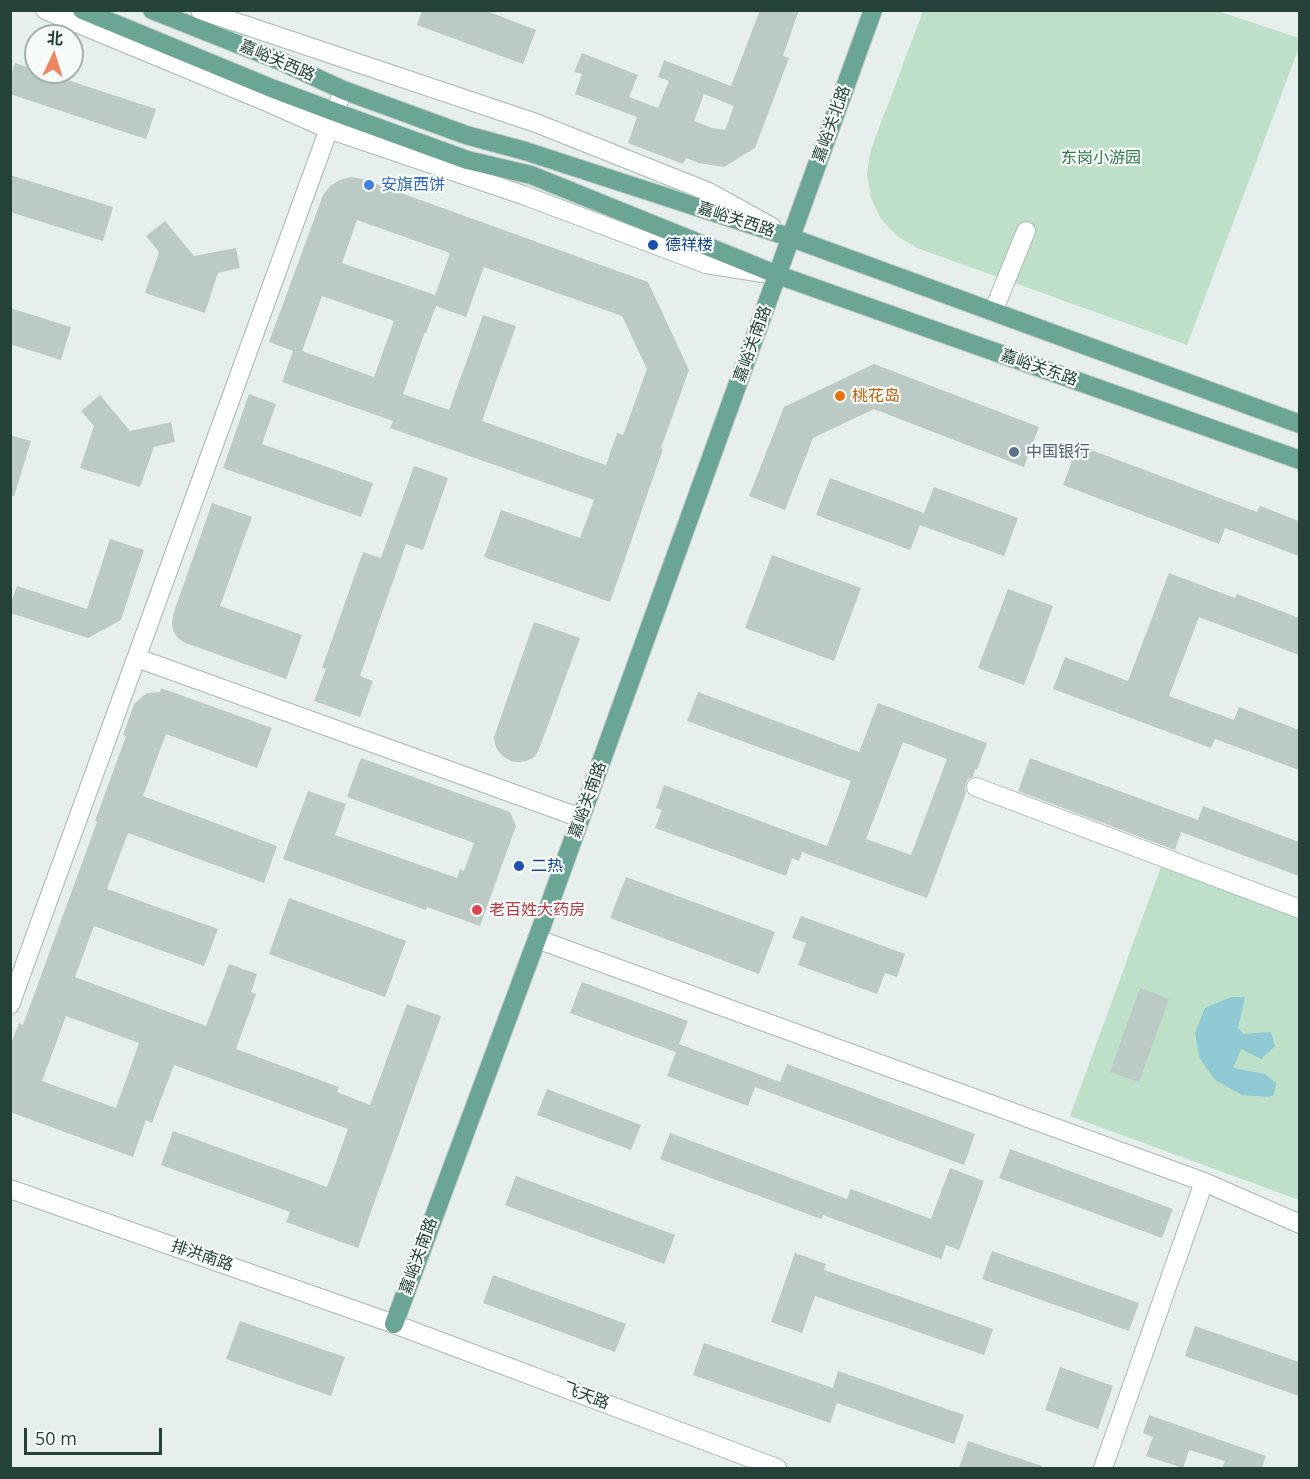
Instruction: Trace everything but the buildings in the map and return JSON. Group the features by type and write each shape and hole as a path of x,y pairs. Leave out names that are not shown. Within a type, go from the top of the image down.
{"main road":[{"name":"嘉峪关西路","path":"82,10 271,88 332,121 467,160 531,175 778,275"},
{"name":"嘉峪关西路","path":"152,10 280,61 344,90 466,135 525,151 792,238"},
{"name":"嘉峪关北路","path":"778,275 873,10"},
{"path":"792,238 1299,424"},
{"name":"嘉峪关东路","path":"778,275 1299,460"},
{"name":"嘉峪关南路","path":"394,1324 537,939 778,275"}],"street":[{"path":"45,10 267,102 332,121"},
{"name":"嘉峪关西路","path":"200,10 536,123 710,192 792,238"},
{"path":"10,1005 344,90"},
{"path":"993,312 1026,231"},
{"path":"137,658 581,818"},
{"path":"976,787 1299,909"},
{"path":"537,939 1204,1182 1299,1224"},
{"path":"1102,1468 1204,1182"},
{"name":"排洪南路","path":"10,1189 394,1324"},
{"name":"飞天路","path":"394,1324 777,1468"}],"green space":[{"name":"东岗小游园","path":"923,11 1218,11 1299,38 1299,48 1187,345 917,248 897,236 881,219 871,198 867,175 870,152"},
{"path":"1162,864 1299,914 1299,1200 1070,1116"}],"water":[{"path":"1231,997 1245,997 1238,1028 1244,1034 1271,1032 1275,1046 1261,1059 1241,1049 1233,1068 1265,1074 1276,1083 1274,1095 1269,1097 1242,1095 1215,1080 1200,1059 1195,1033 1205,1008"}],"place":[{"name":"安旗西饼","path":"369,185"},
{"name":"德祥楼","path":"653,245"},
{"name":"桃花岛","path":"840,396"},
{"name":"中国银行","path":"1014,452"},
{"name":"二热","path":"519,866"},
{"name":"老百姓大药房","path":"477,910"}]}
